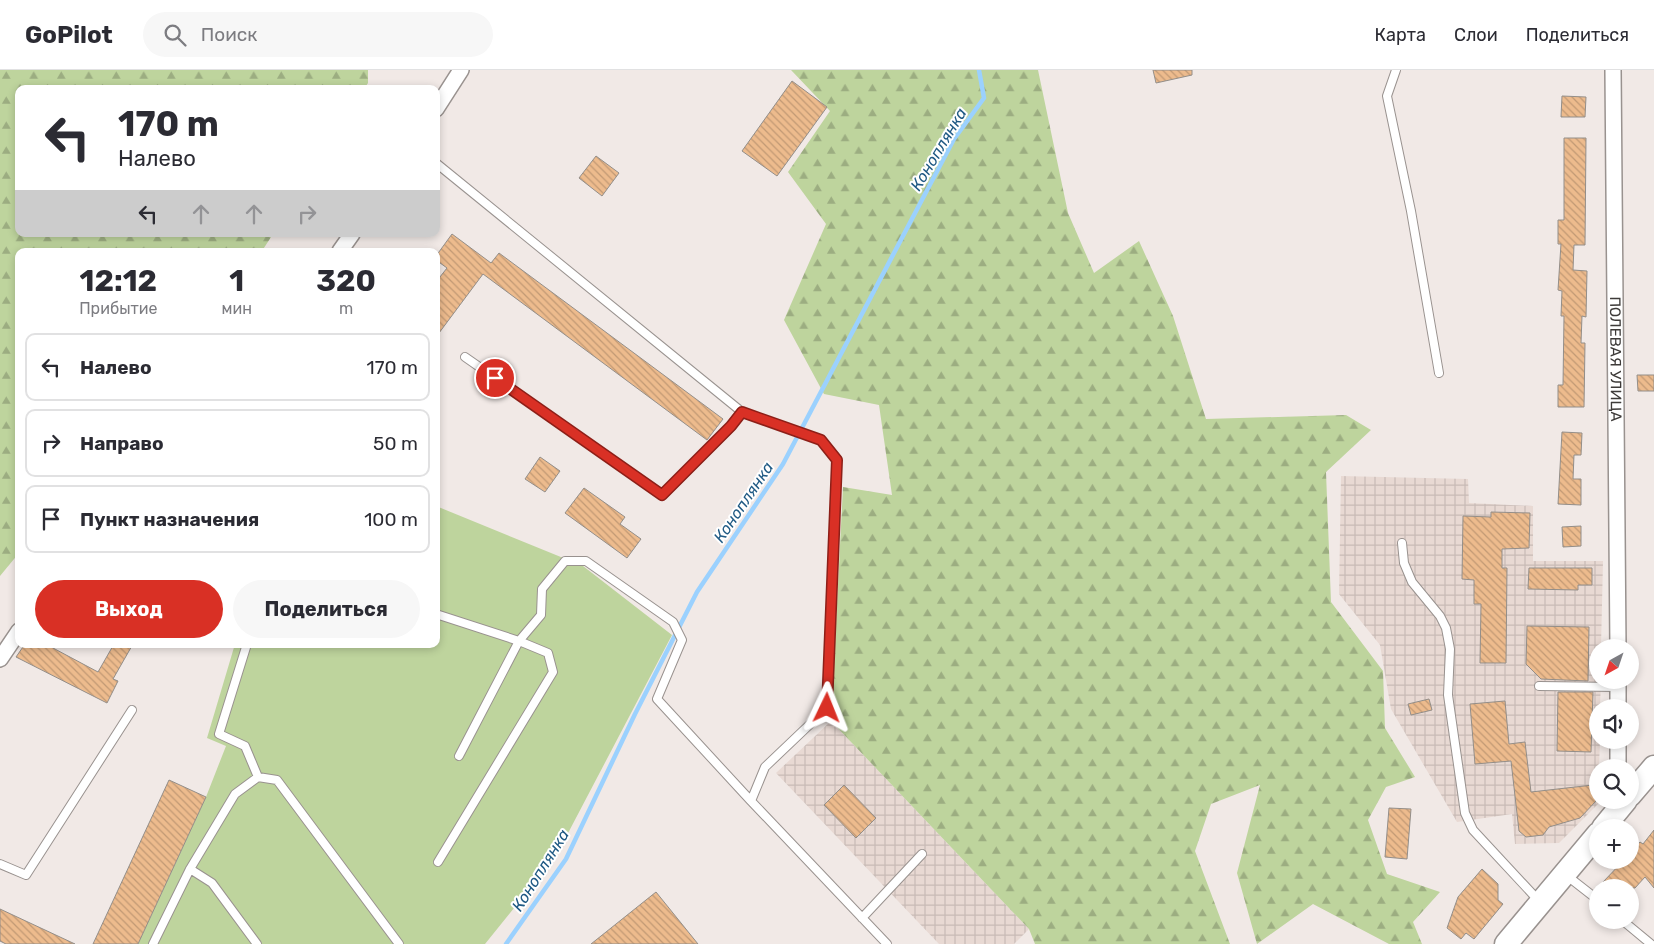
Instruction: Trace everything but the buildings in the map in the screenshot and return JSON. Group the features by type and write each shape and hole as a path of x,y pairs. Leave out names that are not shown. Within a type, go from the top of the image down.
{"main road":[{"path":"1639,783 1654,767"},
{"path":"1506,944 1589,845"}],"street":[{"path":"440,102 461,70"},
{"name":"ПОЛЕВАЯ УЛИЦА","path":"1613,70 1618,639"},
{"path":"342,248 350,237"},
{"path":"0,659 15,637"}],"lane":[{"path":"1396,70 1387,96 1411,211 1439,373"},
{"path":"440,166 742,412 821,440 837,460 827,708 764,767 751,801"},
{"path":"465,357 662,495 731,426 742,412"},
{"path":"1402,543 1404,563 1412,582 1440,616 1446,628 1450,649 1448,695 1465,813 1473,830 1540,903"},
{"path":"459,756 519,641 541,615 542,589 565,561 586,561 673,622 682,640 657,699 887,944"},
{"path":"438,862 553,672 548,653 519,641 440,615"},
{"path":"246,648 219,734 245,746 258,777"},
{"path":"1539,686 1589,684"},
{"path":"0,864 26,875 132,710"},
{"path":"153,944 190,869 235,794 258,777 277,780 399,944"},
{"path":"862,918 922,854"},
{"path":"190,869 212,883 257,944"},
{"path":"1565,873 1589,893"},
{"path":"1633,929 1651,944"}],"shaded area":[{"path":"1341,476 1468,479 1469,503 1533,506 1533,561 1603,561 1601,639 1589,639 1589,689 1601,689 1600,699 1589,699 1589,749 1600,749 1599,759 1589,759 1589,809 1593,809 1559,843 1515,844 1512,814 1457,822 1391,709 1380,645 1339,594"},
{"path":"831,721 1029,929 1014,944 939,944 776,773"}],"green space":[{"path":"0,70 368,70 367,85 15,85 15,237 271,237 264,248 15,248 15,558 0,576"},
{"path":"791,70 1038,70 1068,213 1094,273 1139,241 1173,316 1206,419 1346,415 1371,430 1326,472 1331,602 1383,671 1385,728 1415,777 1386,787 1368,820 1387,874 1440,892 1413,922 1422,944 1389,944 1313,904 1257,944 1237,873 1260,785 1211,804 1195,851 1230,944 1035,944 1029,929 831,721 843,487 892,495 879,405 824,394 784,320 826,224 788,172 830,111"},
{"path":"440,508 583,566 672,635 556,856 485,944 138,944 206,797 226,746 207,738 234,648 440,648"}],"waterway":[{"name":"Коноплянка","path":"506,944 566,859 635,714 697,592 783,464 954,139 984,98 979,70"}],"route":[{"path":"495,378 662,495 731,426 742,412 821,440 837,460 827,708"}]}
